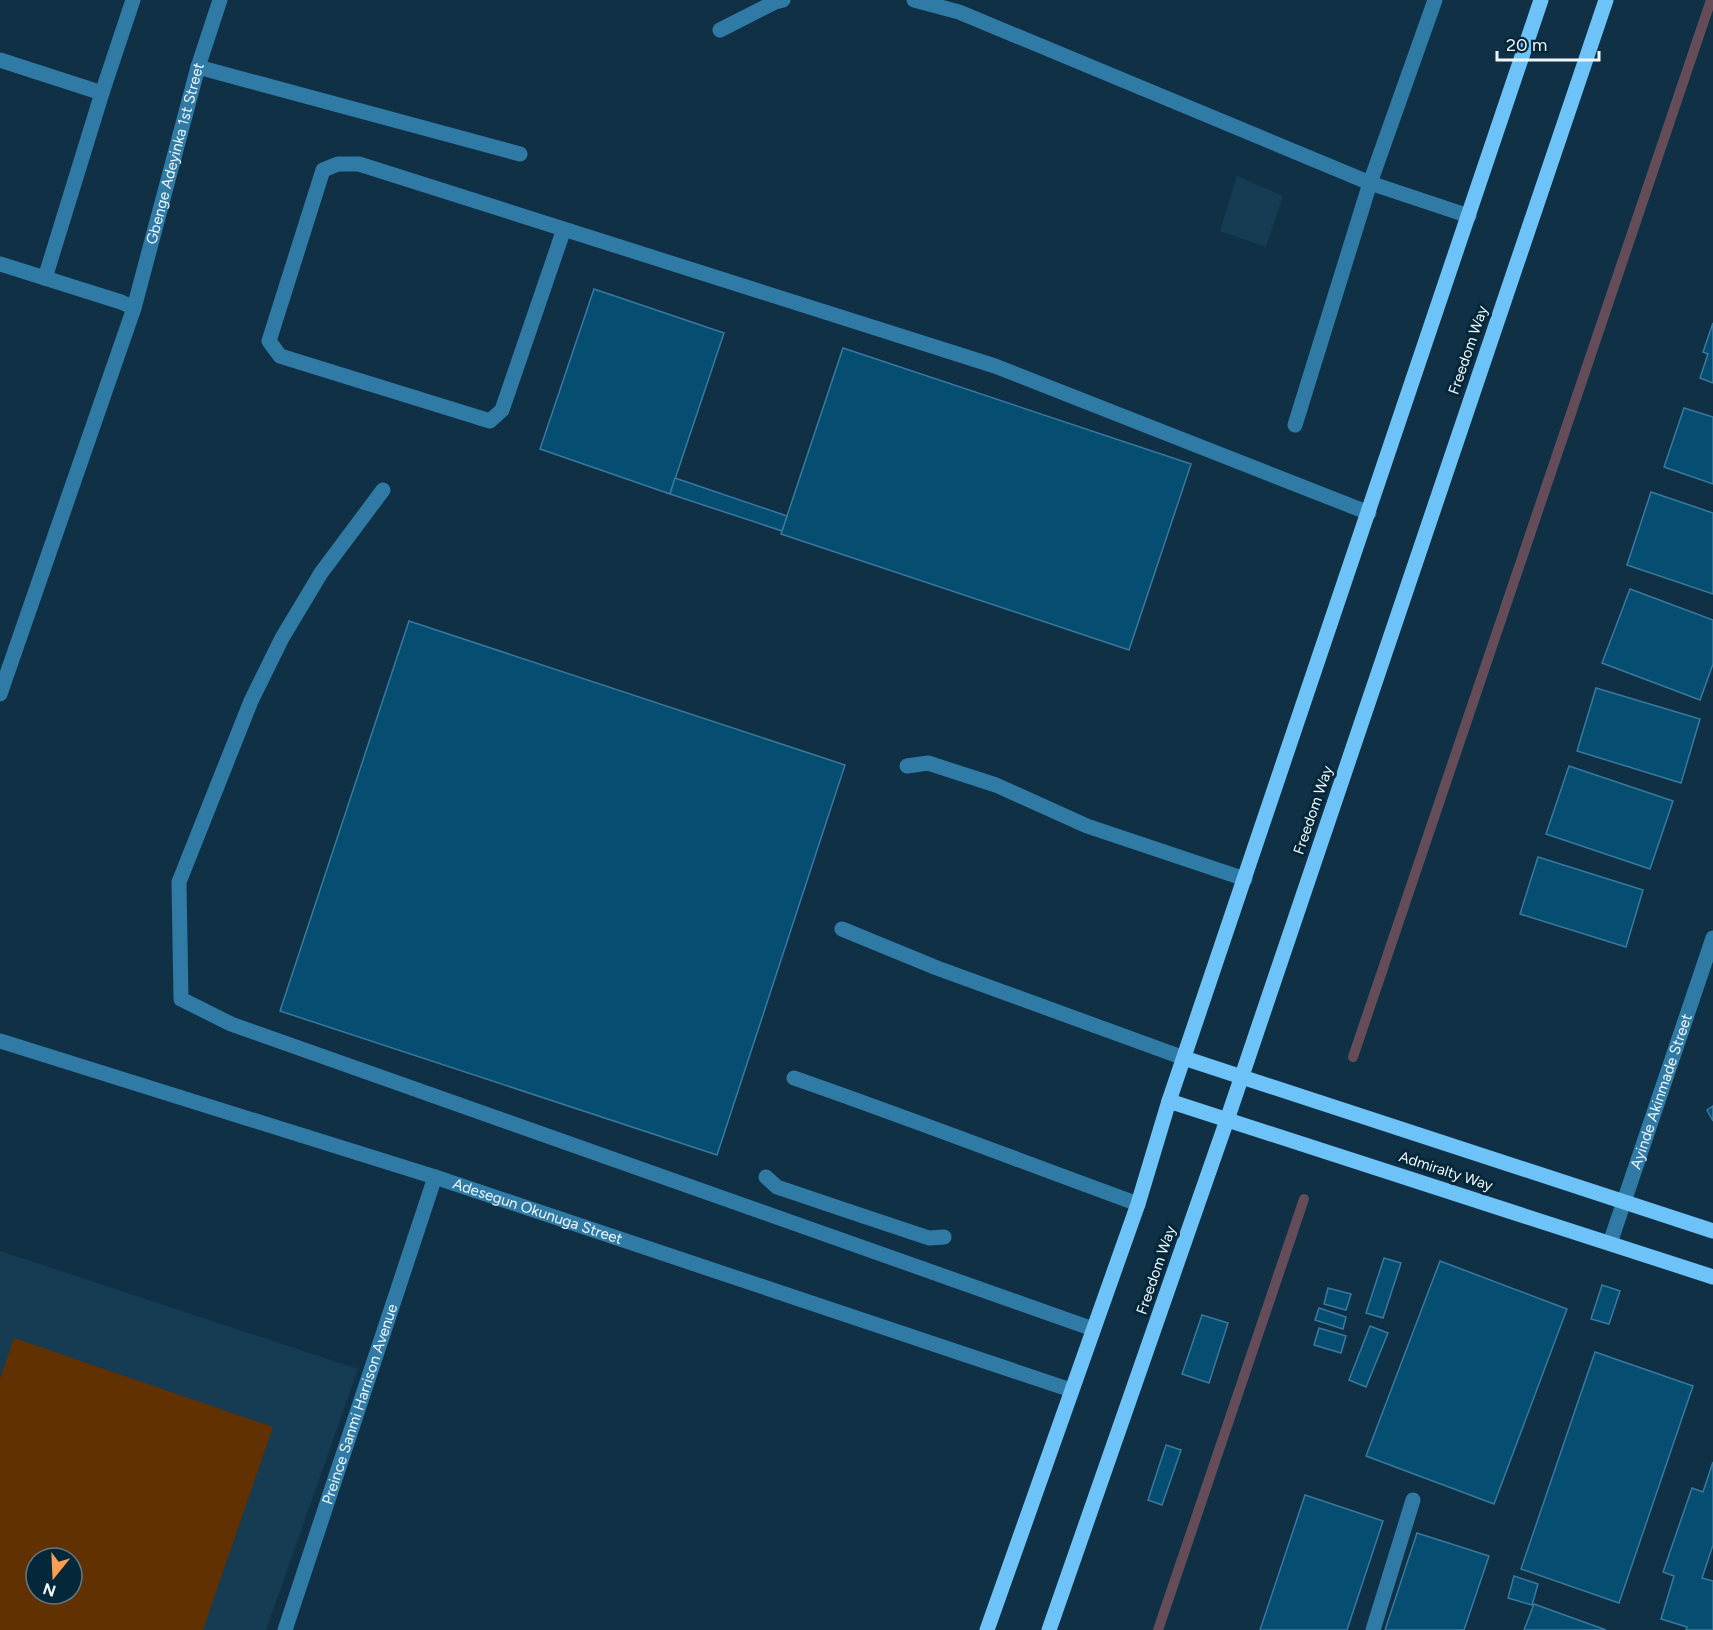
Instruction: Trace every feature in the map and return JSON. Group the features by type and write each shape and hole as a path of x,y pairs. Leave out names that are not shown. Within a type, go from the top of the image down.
{"main road":[{"path":"987,1630 1138,1204 1169,1101 1541,0"},
{"name":"Freedom Way","path":"1049,1630 1242,1077 1606,0"},
{"name":"Admiralty Way","path":"1184,1058 1713,1231"},
{"name":"Admiralty Way","path":"1169,1101 1713,1277"}],"street":[{"path":"45,278 133,0"},
{"name":"Gbenge Adeyinka 1st Street","path":"0,694 134,308 198,68 219,0"},
{"path":"720,30 783,0"},
{"path":"914,0 959,12 1370,183 1469,216"},
{"path":"1295,425 1370,183 1435,0"},
{"path":"0,60 102,93"},
{"path":"198,68 520,154"},
{"path":"564,229 502,410 490,421 280,356 269,341 323,170 338,164 359,164 564,229 995,366 1369,513"},
{"path":"0,264 134,308"},
{"path":"383,490 321,573 282,638 251,701 179,882 181,999 231,1024 1093,1329"},
{"path":"907,766 928,763 996,785 1087,826 1245,879"},
{"path":"842,929 937,968 1184,1058"},
{"name":"Ayinde Akinmade Street","path":"1610,1243 1713,938"},
{"name":"Adesegun Okunuga Street","path":"0,1041 435,1177 1071,1390"},
{"path":"794,1078 1138,1204"},
{"name":"Preince Sanmi Harrison Avenue","path":"285,1630 435,1177"},
{"path":"766,1177 777,1187 847,1211 929,1238 944,1237"},
{"path":"1373,1630 1413,1500"}],"shaded area":[{"path":"1237,176 1283,196 1266,247 1220,231"},
{"path":"0,1251 358,1369 266,1630 0,1630"},
{"path":"14,1338 273,1427 203,1630 0,1630 0,1379"}],"building":[{"path":"594,289 724,333 670,494 540,449"},
{"path":"1713,323 1713,383 1700,378 1708,354 1703,352"},
{"path":"843,348 1191,464 1129,650 781,534"},
{"path":"1684,408 1713,417 1713,484 1664,467"},
{"path":"675,478 787,516 782,531 670,494"},
{"path":"1651,492 1713,513 1713,594 1627,565"},
{"path":"1630,589 1713,620 1713,664 1700,700 1602,663"},
{"path":"409,621 845,765 717,1155 280,1011"},
{"path":"1596,688 1700,719 1681,783 1577,751"},
{"path":"1569,766 1673,801 1650,869 1546,834"},
{"path":"1538,857 1643,890 1626,947 1520,914"},
{"path":"1713,1106 1713,1121 1707,1110"},
{"path":"1384,1258 1401,1263 1383,1318 1366,1313"},
{"path":"1440,1261 1567,1309 1494,1504 1366,1456"},
{"path":"1602,1285 1620,1291 1609,1324 1591,1319"},
{"path":"1328,1288 1351,1294 1346,1310 1324,1304"},
{"path":"1319,1308 1346,1317 1343,1329 1315,1320"},
{"path":"1202,1315 1228,1323 1209,1383 1182,1374"},
{"path":"1370,1326 1388,1333 1366,1387 1349,1380"},
{"path":"1319,1328 1346,1336 1341,1353 1314,1345"},
{"path":"1595,1352 1693,1386 1619,1603 1521,1569"},
{"path":"1166,1445 1181,1450 1162,1505 1148,1500"},
{"path":"1713,1462 1713,1545 1702,1578 1713,1581 1713,1630 1686,1630 1687,1627 1661,1619 1674,1576 1663,1572 1692,1488 1703,1492"},
{"path":"1305,1495 1383,1521 1347,1630 1260,1630"},
{"path":"1417,1533 1489,1556 1464,1630 1385,1630"},
{"path":"1514,1576 1538,1584 1532,1605 1508,1598"},
{"path":"1534,1604 1606,1630 1524,1630"}],"waterway":[{"path":"1353,1057 1711,0"},
{"path":"1158,1630 1304,1199"}]}
